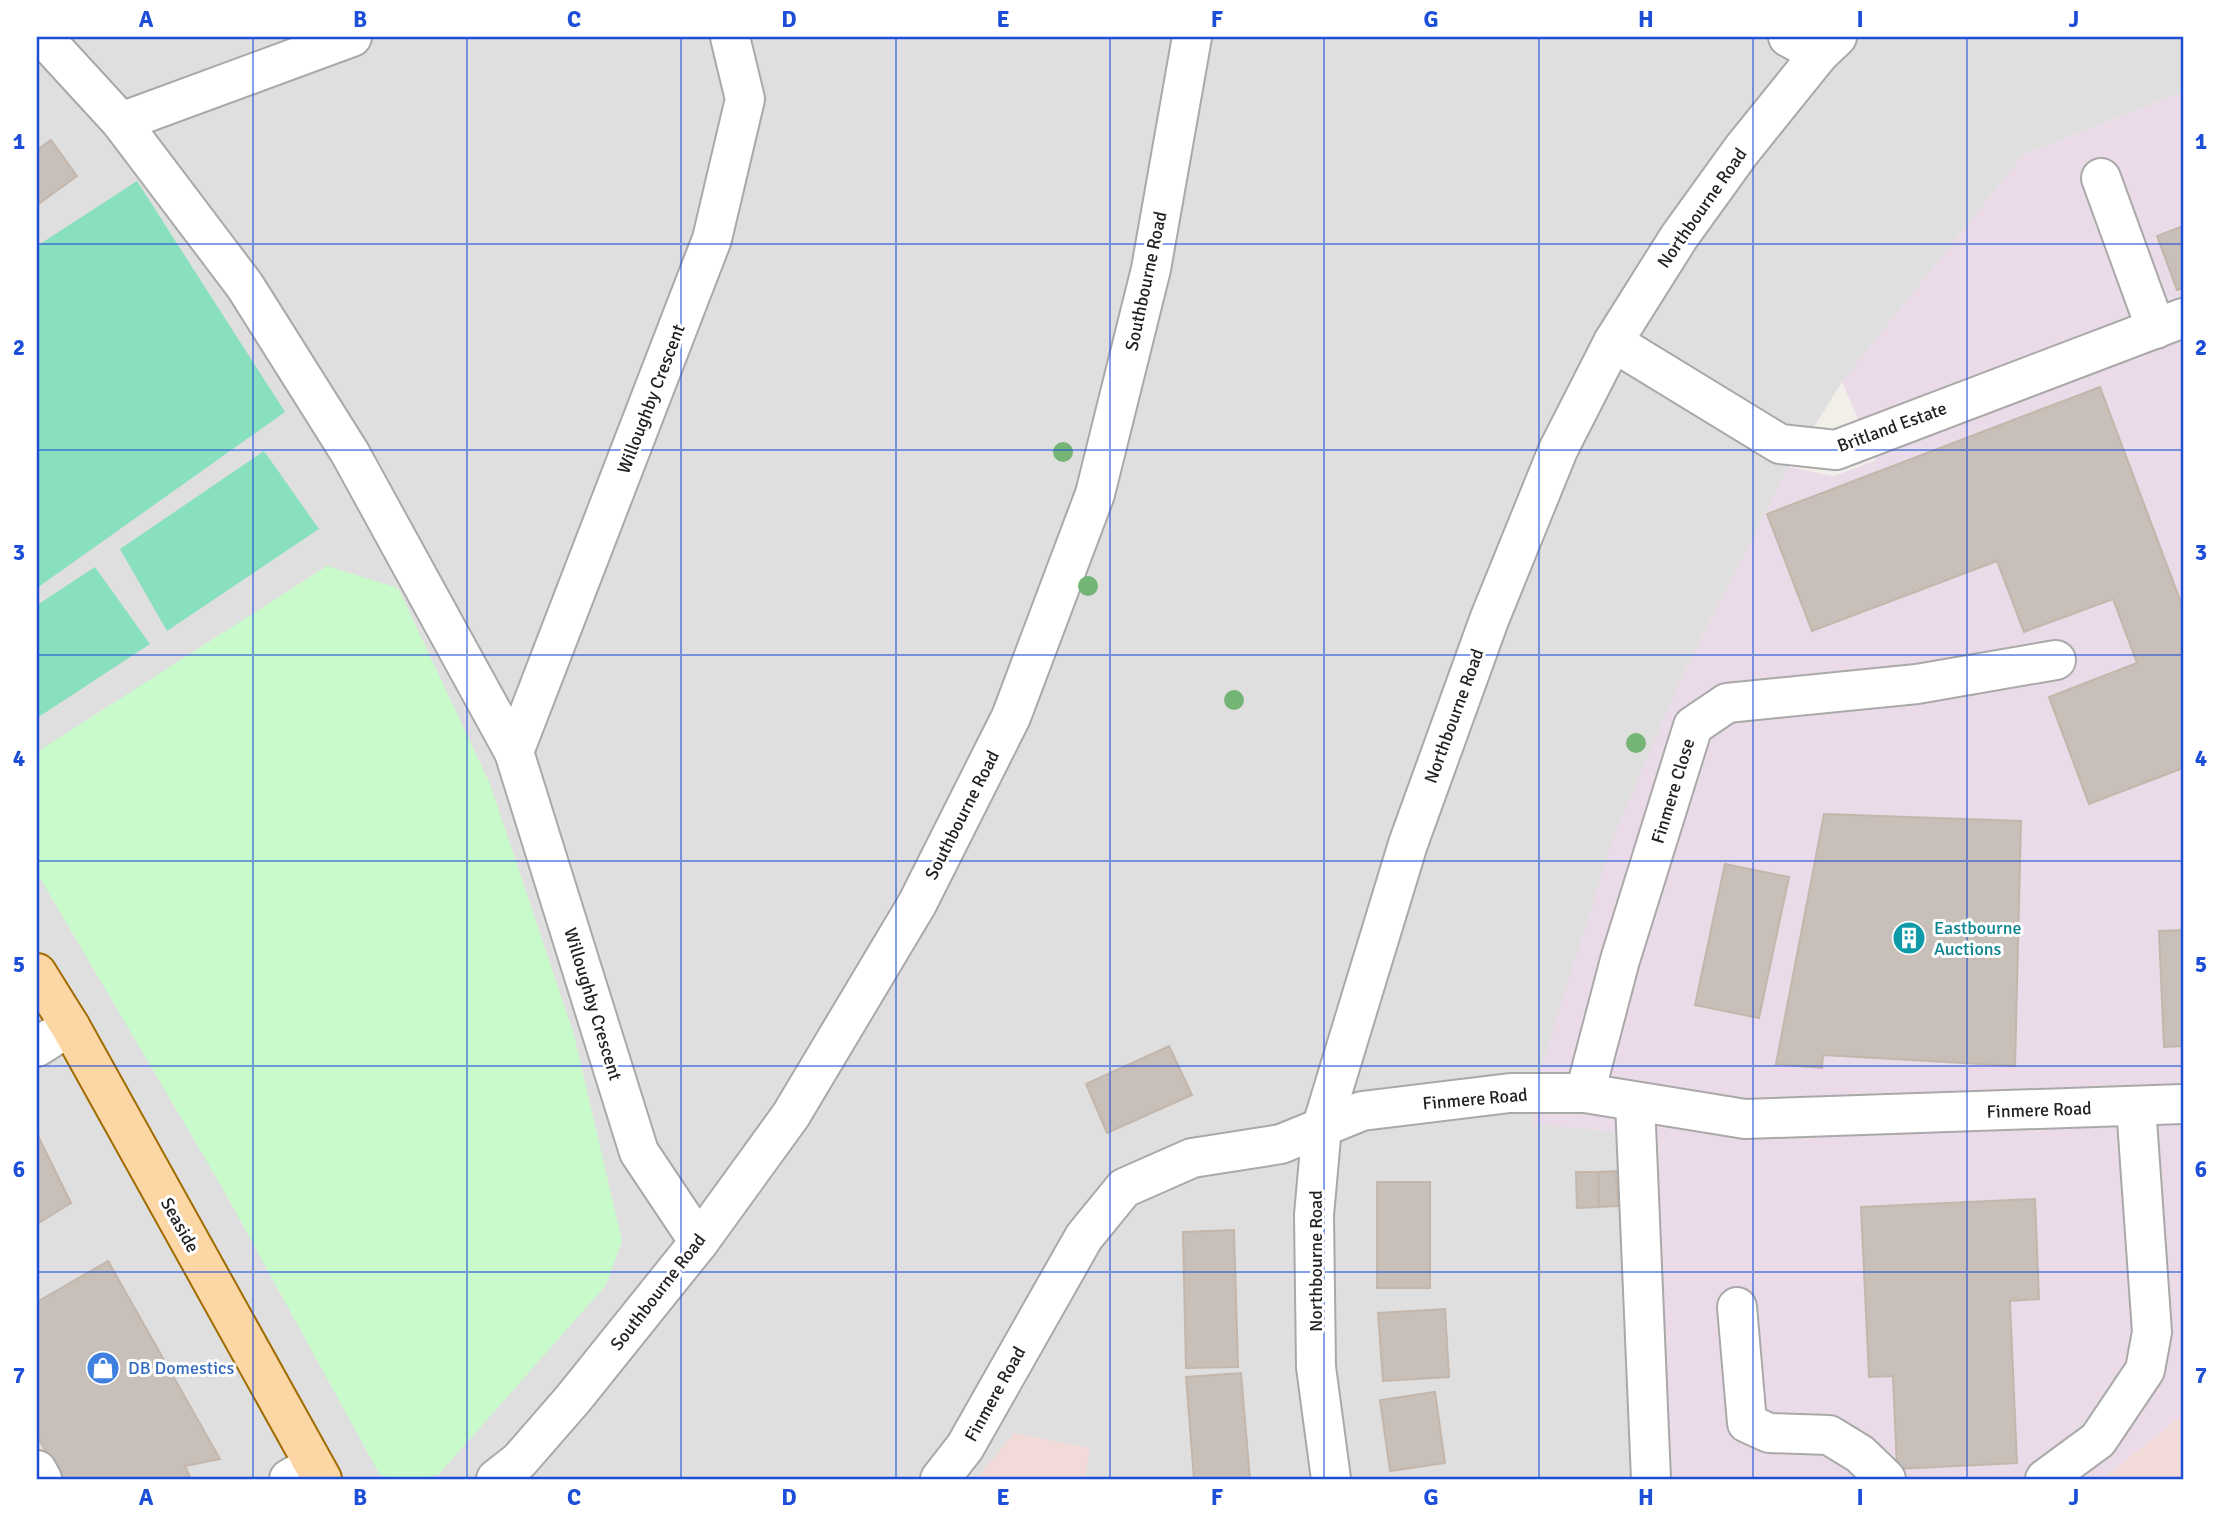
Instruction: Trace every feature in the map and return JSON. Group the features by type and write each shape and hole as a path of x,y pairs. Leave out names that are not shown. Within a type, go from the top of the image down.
{"main road":[{"name":"Seaside","path":"37,973 70,1026 308,1474"}],"street":[{"path":"121,122 352,37"},
{"name":"Willoughby Crescent","path":"514,752 712,239 745,99 730,37"},
{"name":"Southbourne Road","path":"496,1479 519,1461 573,1399 699,1242 791,1115 918,904 1011,717 1095,494 1151,269 1192,37"},
{"name":"Northbourne Road","path":"1331,1479 1316,1354 1314,1215 1322,1126 1408,844 1489,620 1559,450 1614,342 1687,226 1815,42"},
{"name":"Willoughby Crescent","path":"44,46 121,122 245,286 343,442 514,752 639,1152 699,1242"},
{"path":"2101,178 2170,323"},
{"name":"Britland Estate","path":"1614,342 1780,444 1836,450 2170,323"},
{"name":"Finmere Close","path":"1585,1093 1620,960 1693,726 1727,703 1917,684 2056,660"},
{"path":"37,1047 70,1026"},
{"name":"Finmere Road","path":"940,1479 965,1447 1084,1237 1124,1188 1192,1158 1281,1143 1362,1111 1510,1093 1585,1093 1745,1119 2183,1104"},
{"path":"1635,1102 1651,1479"},
{"path":"2045,1479 2098,1440 2145,1370 2152,1332 2136,1106"},
{"path":"1737,1307 1748,1423 1769,1433 1829,1434 1860,1454 1886,1479"},
{"path":"37,1470 42,1479"}],"shaded area":[{"path":"37,37 2183,37 2183,92 2023,155 1842,382 1789,467 1683,674 1534,1124 1620,1132 1636,1479 37,1479"},
{"path":"2183,92 2183,1415 2102,1479 1636,1479 1619,1132 1533,1124 1542,1065 1614,836 1683,674 1789,467 1834,476 1876,460 1842,382 2023,155"},
{"path":"2183,1415 2183,1479 2102,1479 2153,1436"},
{"path":"1014,1433 1090,1448 1085,1479 976,1479"}],"green space":[{"path":"137,181 285,412 37,588 37,246"},
{"path":"264,451 319,529 167,631 120,549"},
{"path":"327,566 398,588 490,784 574,1035 622,1241 606,1285 439,1474 417,1479 380,1475 223,1189 37,873 37,752"},
{"path":"95,567 150,644 37,718 37,605"}],"building":[{"path":"51,140 77,176 37,205 37,150"},
{"path":"2183,226 2183,288 2177,290 2157,236"},
{"path":"2100,387 2183,608 2183,768 2089,804 2049,697 2137,663 2113,599 2024,632 1997,561 1812,631 1767,514"},
{"name":"Eastbourne Auctions","path":"1824,814 2021,821 2015,1066 1823,1055 1822,1068 1776,1064"},
{"path":"1725,864 1789,877 1759,1018 1695,1005"},
{"path":"2183,930 2183,1046 2164,1047 2159,931"},
{"path":"1169,1046 1192,1095 1107,1133 1086,1084"},
{"path":"37,1134 71,1203 37,1224"},
{"path":"1616,1171 1618,1206 1599,1207 1598,1172"},
{"path":"1576,1172 1598,1172 1599,1207 1577,1208"},
{"path":"1377,1182 1430,1182 1430,1288 1377,1288"},
{"path":"2035,1199 2039,1299 2010,1301 2017,1463 1897,1469 1893,1376 1869,1377 1861,1207"},
{"path":"1234,1230 1238,1367 1186,1368 1183,1232"},
{"name":"DB Domestics","path":"108,1261 220,1459 185,1466 191,1479 60,1479 37,1435 37,1302"},
{"path":"1445,1309 1449,1377 1383,1381 1378,1313"},
{"path":"1241,1373 1250,1479 1194,1479 1186,1377"},
{"path":"1435,1392 1445,1463 1390,1471 1380,1400"}],"place":[{"name":"Eastbourne Auctions","path":"1909,938"},
{"name":"DB Domestics","path":"103,1368"}]}
